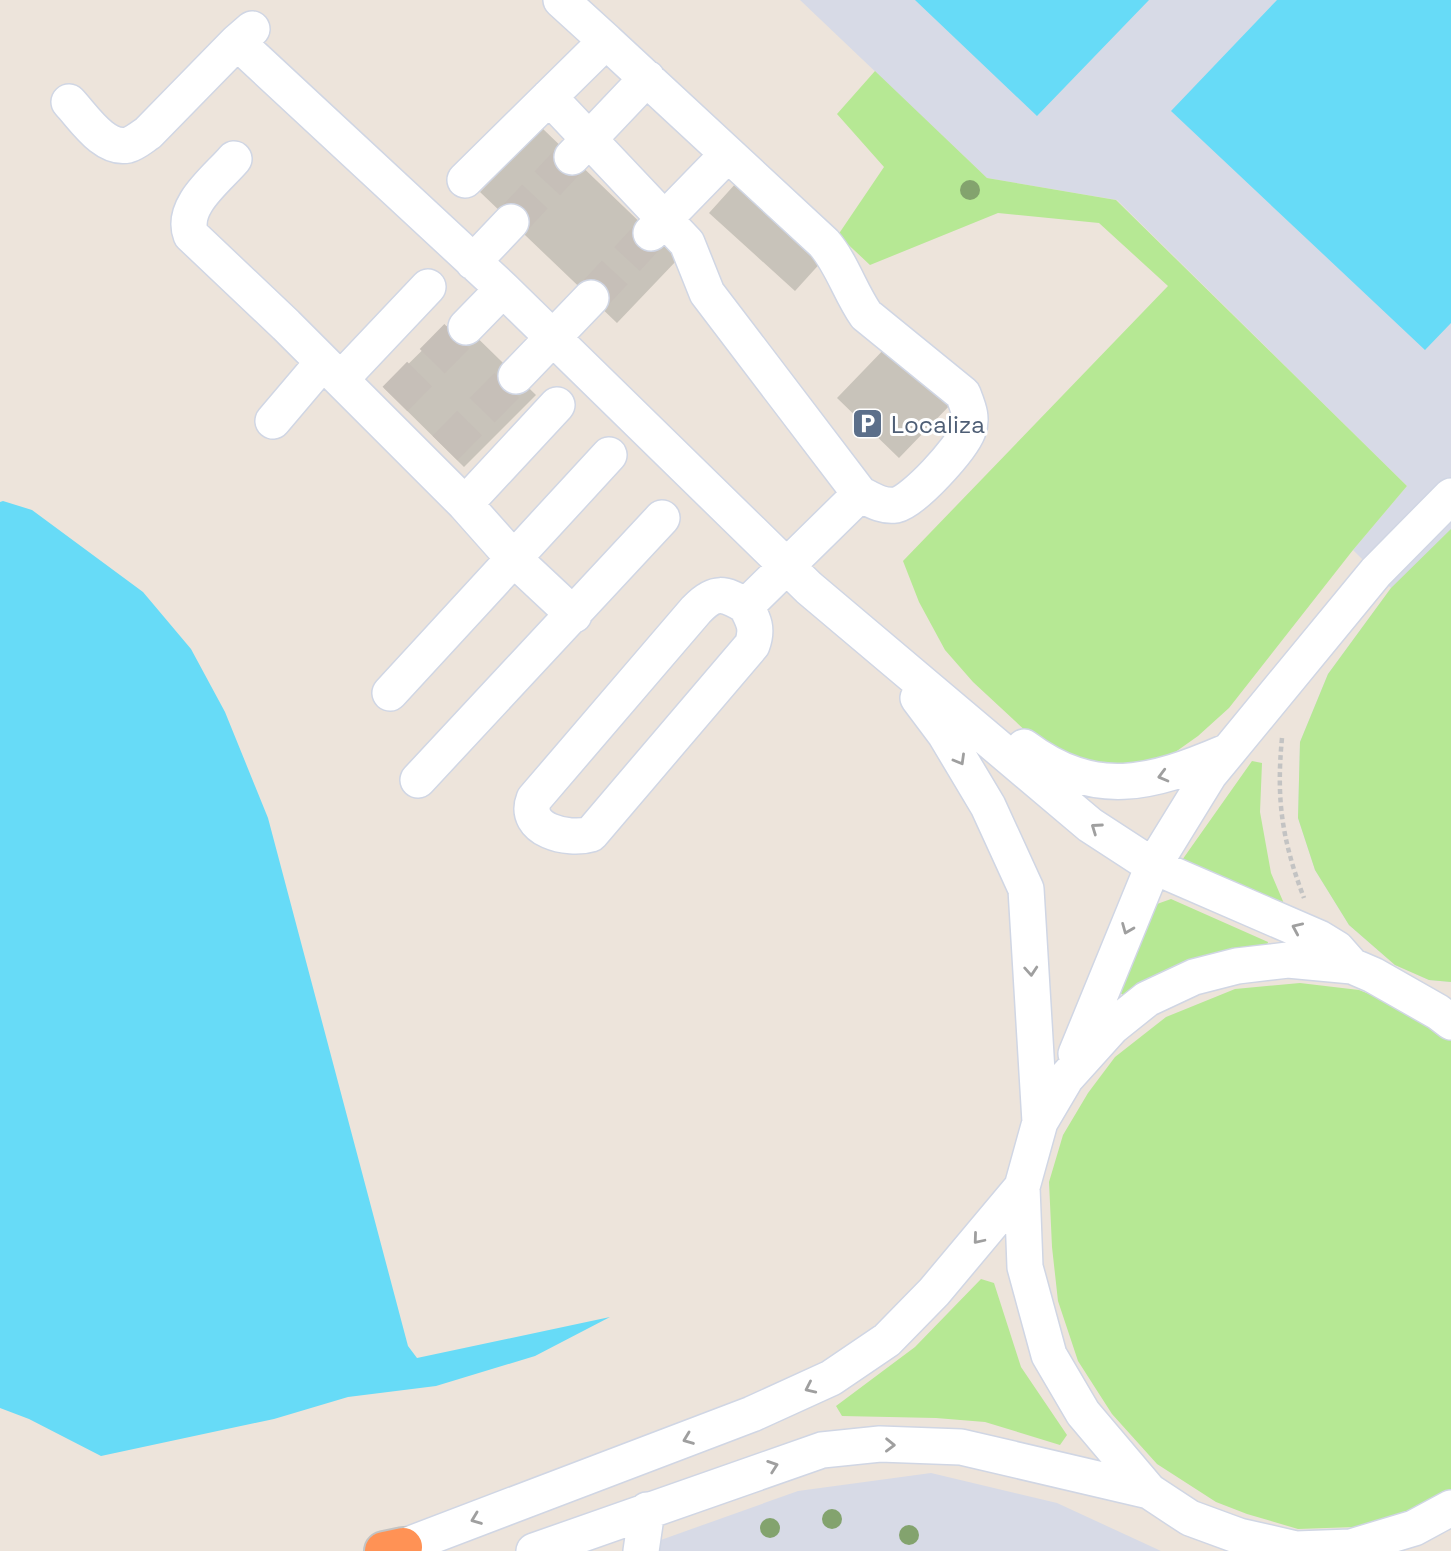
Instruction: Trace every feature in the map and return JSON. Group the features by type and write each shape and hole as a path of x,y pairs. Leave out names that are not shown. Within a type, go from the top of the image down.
{"street":[{"path":"549,97 580,148 658,226 687,243 707,293 860,494 883,505 899,505 912,498 961,443 969,429 970,412 963,394 866,315 824,243 561,0"},
{"path":"69,103 102,137 118,144 132,144 148,133 245,36 808,588 1090,825 1153,866 1319,938 1337,949 1352,966"},
{"path":"465,180 606,41"},
{"path":"580,148 646,78"},
{"path":"658,226 728,154"},
{"path":"234,159 191,207 187,226 191,235 332,370 387,408 437,457 465,504 513,558 574,615"},
{"path":"473,261 511,222"},
{"path":"273,421 428,287"},
{"path":"466,327 503,289"},
{"path":"516,376 591,298"},
{"path":"465,504 557,405"},
{"path":"390,693 609,455"},
{"path":"746,606 860,494"},
{"path":"1451,496 1376,572 1209,775 1153,866 1066,1078 1040,1122 1022,1186 1025,1267 1049,1355 1083,1413 1149,1492 1190,1518 1239,1536 1296,1549 1351,1547 1413,1528 1451,1508"},
{"path":"418,780 662,518"},
{"path":"719,595 730,597 746,606 755,622 756,634 752,645 591,834 581,837 540,826 533,818 530,808 534,799 696,610 708,598 719,595"},
{"path":"877,645 1048,765 1084,778 1115,783 1151,780 1226,752"},
{"path":"877,645 945,734 988,806 1026,889 1040,1122"},
{"path":"1066,1078 1111,1027 1147,999 1194,977 1237,966 1288,960 1352,966 1447,1014"},
{"path":"393,1550 752,1414 831,1378 887,1340 934,1292 1022,1186"},
{"path":"534,1551 574,1544 646,1510 822,1450 880,1444 961,1447 1149,1492"},
{"path":"641,1551 646,1510"}],"path":[{"path":"1282,735 1279,774 1281,818 1295,874 1319,938"}],"shaded area":[{"path":"800,0 1451,0 1451,982 1429,980 1395,965 1349,925 1315,870 1298,818 1300,742 1328,674 1391,588 1353,550 1407,486 1117,200 987,178"},
{"path":"931,1473 1057,1503 1161,1551 630,1551 798,1491"}],"green space":[{"path":"875,71 987,178 1116,200 1407,486 1229,708 1174,753 1142,763 1103,764 1044,748 973,682 945,650 919,602 903,561 1168,286 1099,223 998,213 870,265 838,235 884,167 837,114"},
{"path":"1451,529 1451,982 1429,980 1395,965 1349,925 1315,870 1298,818 1300,742 1328,674 1391,588"},
{"path":"1252,761 1262,763 1260,812 1271,873 1285,906 1180,863"},
{"path":"1171,899 1268,942 1266,950 1126,997 1116,990 1157,904"},
{"path":"1300,983 1359,990 1413,1011 1451,1041 1451,1490 1416,1511 1355,1527 1298,1529 1247,1514 1216,1502 1157,1464 1112,1414 1078,1361 1058,1301 1052,1247 1049,1182 1063,1135 1088,1093 1115,1057 1166,1017 1235,989"},
{"path":"981,1279 994,1283 1021,1367 1067,1435 1060,1445 985,1422 842,1416 836,1406 915,1347"}],"water":[{"path":"915,0 1149,0 1037,116"},
{"path":"1277,0 1451,0 1451,323 1425,350 1171,111"},
{"path":"0,502 32,510 143,592 191,649 225,712 268,818 408,1346 417,1358 610,1317 535,1356 436,1386 348,1397 274,1419 101,1456 29,1419 0,1408"}],"building":[{"path":"542,128 678,259 617,323 480,192"},
{"path":"737,182 824,259 795,291 709,213"},
{"path":"456,317 536,395 464,467 384,388"},
{"path":"890,343 952,403 899,458 837,398"}],"tunnel":[{"path":"511,222 572,157"},
{"path":"591,298 651,233"},
{"path":"395,399 466,327"},
{"path":"445,448 516,376"}],"place":[{"name":"Localiza","path":"868,424"}]}
